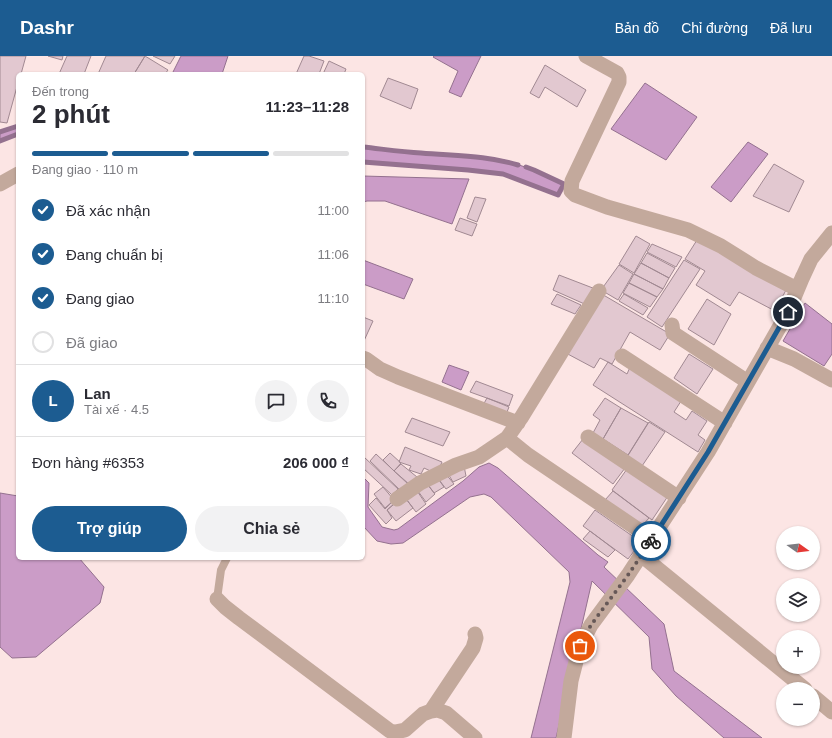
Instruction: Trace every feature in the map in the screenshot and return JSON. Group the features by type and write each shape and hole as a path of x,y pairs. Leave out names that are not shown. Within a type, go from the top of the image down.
{"street":[{"path":"586,56 617,73 619,82 572,181 572,191 575,195 607,207 688,230 721,246 756,268 800,283"},
{"path":"0,184 16,175"},
{"path":"564,738 571,680 580,646 591,625 628,575 708,452 788,312 811,259 832,233"},
{"path":"397,499 420,483 456,465 479,457 507,438 518,423 599,291"},
{"path":"672,325 673,334 748,382"},
{"path":"767,348 794,359 832,380"},
{"path":"622,356 725,423"},
{"path":"365,359 380,369 398,377 518,423"},
{"path":"588,437 678,498"},
{"path":"507,438 528,455 652,539"},
{"path":"641,555 796,682"},
{"path":"217,599 225,608 390,731 395,732 405,730 423,714 437,710 446,713 475,738"},
{"path":"432,711 473,648 476,638 475,634"},
{"path":"820,702 832,712"}],"lane":[{"path":"217,599 221,570 226,560"}],"shaded area":[{"path":"181,56 228,56 223,72 173,72"},
{"path":"481,56 461,97 449,92 458,71 433,57"},
{"path":"645,83 697,117 666,160 611,129"},
{"path":"16,127 16,135 0,141 0,132"},
{"path":"748,142 768,154 731,202 711,187"},
{"path":"365,147 504,160 534,170 564,184 558,195 503,174 365,162"},
{"path":"365,176 469,179 452,224 385,201 365,202"},
{"path":"365,261 413,279 404,299 365,285"},
{"path":"805,303 832,324 832,354 824,366 783,341"},
{"path":"449,365 469,372 461,390 442,382"},
{"path":"489,463 498,468 608,562 604,567 664,624 674,671 762,738 724,738 676,696 652,669 649,637 592,581 556,738 531,738 570,582 569,572 491,497 484,494 470,497 403,543 391,544 377,541 365,528 365,479 369,483 368,507 382,527 394,530 398,529 463,481 479,467"},
{"path":"0,493 16,496 16,560 81,560 104,587 100,603 36,657 12,658 0,647"}],"building":[{"path":"0,56 26,56 22,72 16,72 16,90 7,123 0,122"},
{"path":"48,56 63,56 62,60"},
{"path":"67,56 91,56 85,72 60,72"},
{"path":"106,56 145,56 135,72 99,72"},
{"path":"145,56 168,70 166,72 135,72"},
{"path":"153,56 175,56 170,64"},
{"path":"304,56 309,56 324,61 320,72 297,72"},
{"path":"329,61 346,69 345,72 324,72"},
{"path":"545,65 586,90 577,107 545,87 539,98 530,93"},
{"path":"388,78 418,89 411,109 380,96"},
{"path":"774,164 804,181 789,212 753,196"},
{"path":"475,197 486,199 477,222 467,218"},
{"path":"460,218 477,224 472,236 455,230"},
{"path":"636,236 650,244 634,273 619,264"},
{"path":"697,240 786,290 775,311 739,292 730,306 696,285 705,271 685,259"},
{"path":"652,244 682,257 676,267 647,252"},
{"path":"647,253 675,268 669,278 641,263"},
{"path":"684,260 700,269 662,327 647,317"},
{"path":"641,263 669,278 663,289 634,274"},
{"path":"619,265 633,274 618,300 601,290"},
{"path":"634,274 663,289 657,297 629,283"},
{"path":"559,275 598,290 589,306 553,290"},
{"path":"629,283 657,297 650,307 623,293"},
{"path":"600,293 670,334 660,350 630,332 612,364 600,358 594,368 564,352"},
{"path":"557,294 581,305 575,314 551,304"},
{"path":"624,294 648,308 643,315 619,301"},
{"path":"707,299 731,314 714,345 688,329"},
{"path":"365,318 373,321 365,339"},
{"path":"689,354 713,369 697,394 674,378"},
{"path":"608,362 627,374 631,365 683,398 674,412 686,420 692,411 707,421 698,435 705,440 698,452 593,385"},
{"path":"476,381 513,395 509,406 470,392"},
{"path":"487,398 509,407 505,417 482,407"},
{"path":"605,398 621,408 603,439 593,433 600,420 593,415"},
{"path":"621,408 648,423 628,455 603,439"},
{"path":"412,418 450,432 443,446 405,432"},
{"path":"649,422 665,432 642,466 627,457"},
{"path":"583,439 625,468 613,484 572,453"},
{"path":"405,447 442,462 437,474 424,468 421,474 409,470 411,466 399,462"},
{"path":"390,453 401,463 394,471 383,460"},
{"path":"376,454 408,484 401,491 370,461"},
{"path":"365,458 398,489 392,495 365,470"},
{"path":"401,464 417,477 409,484 394,471"},
{"path":"464,466 466,476 453,482 447,472"},
{"path":"627,469 668,496 652,520 612,490"},
{"path":"445,473 454,484 446,489 437,477"},
{"path":"436,476 444,487 434,493 425,481"},
{"path":"425,481 435,494 426,502 415,487"},
{"path":"383,487 394,500 385,508 374,494"},
{"path":"415,488 426,504 416,512 403,495"},
{"path":"613,491 649,518 642,526 605,500"},
{"path":"404,496 413,508 396,521 387,510"},
{"path":"376,498 385,509 393,501 395,503 387,510 392,518 386,524 369,505"},
{"path":"595,510 641,542 628,559 583,526"},
{"path":"590,531 615,550 608,557 583,539"}],"waterway":[{"path":"0,132 16,127"},
{"path":"0,141 16,135"},
{"path":"365,147 407,152 470,156 494,159 518,165"},
{"path":"365,162 503,174 558,195 564,184 526,167"}],"way so far":[{"path":"580,646 591,625 651,541"}],"route":[{"path":"651,541 708,452 788,312"}]}
